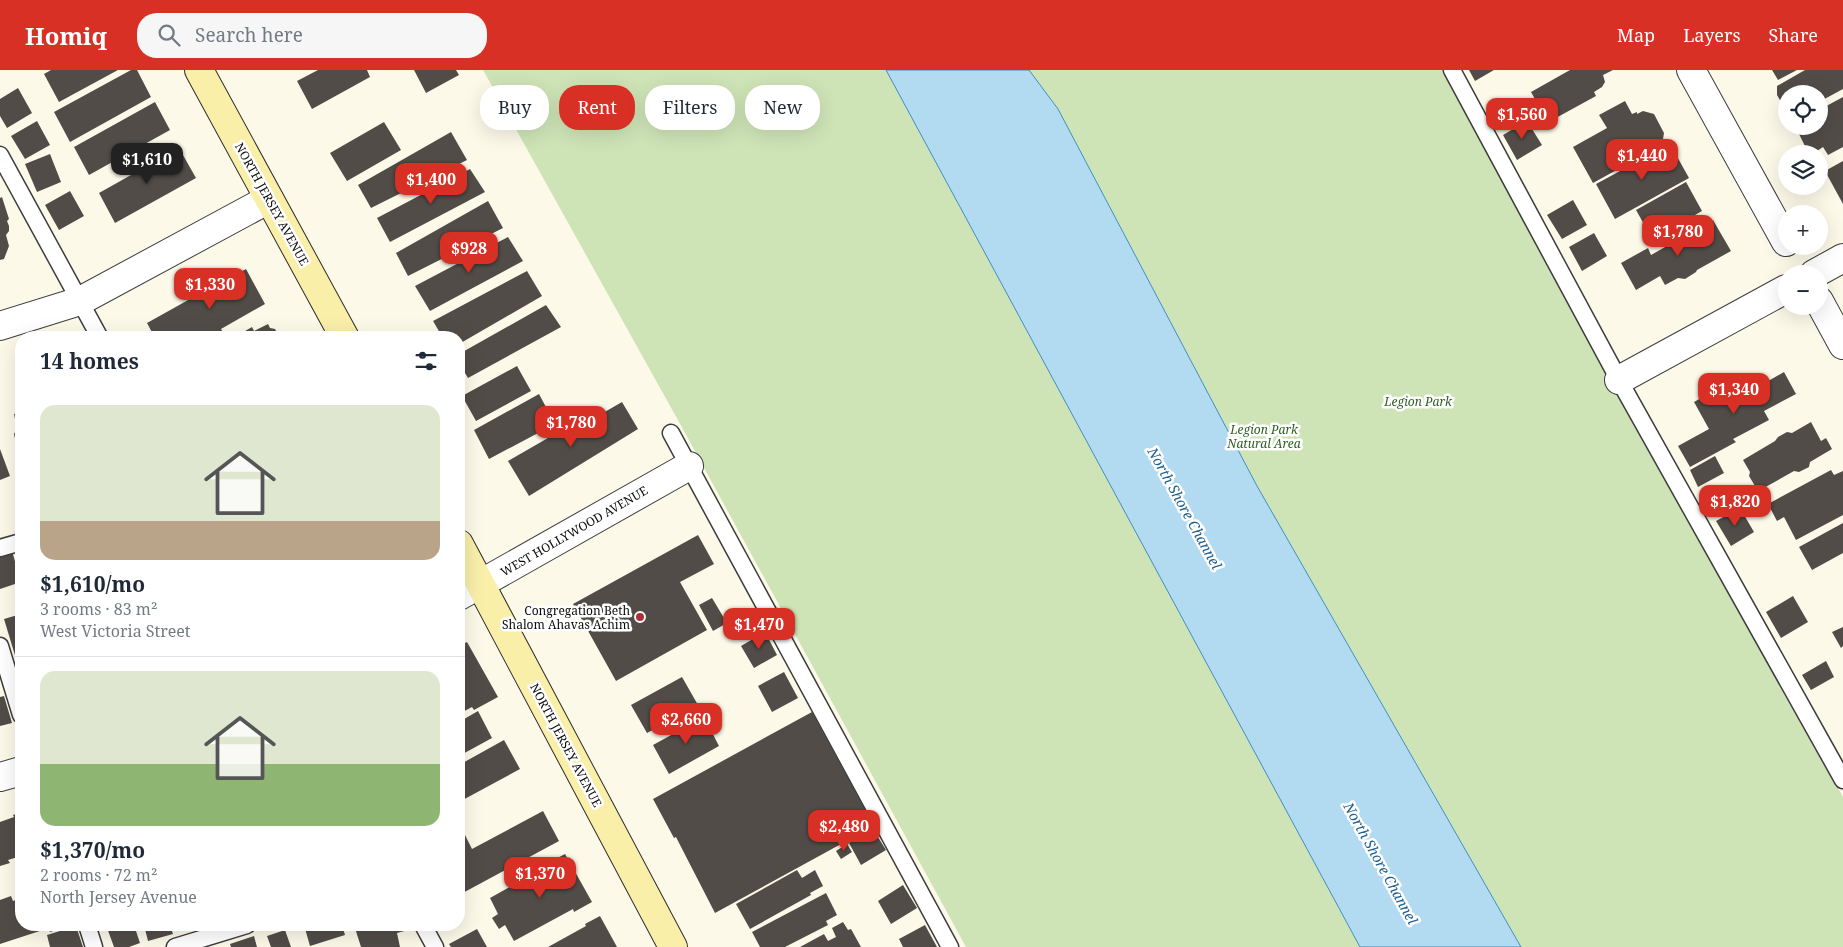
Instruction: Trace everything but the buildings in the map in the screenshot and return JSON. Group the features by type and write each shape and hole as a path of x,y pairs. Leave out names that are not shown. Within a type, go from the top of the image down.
{"main road":[{"name":"NORTH JERSEY AVENUE","path":"199,70 342,331"},
{"name":"NORTH JERSEY AVENUE","path":"465,569 470,590 673,947"}],"street":[{"path":"1691,70 1778,228"},
{"path":"0,326 80,301 270,199"},
{"path":"1828,266 1843,258"},
{"path":"1619,380 1778,293"},
{"path":"1827,315 1843,345"},
{"name":"WEST HOLLYWOOD AVENUE","path":"470,590 689,466"},
{"path":"0,777 15,773"}],"lane":[{"path":"1452,70 1619,380 1843,780"},
{"path":"0,154 96,331"},
{"path":"671,433 950,947"},
{"path":"0,548 15,544"},
{"path":"0,646 15,695"},
{"path":"89,931 94,947"},
{"path":"175,947 227,931"},
{"path":"426,931 435,947"}],"green space":[{"path":"483,70 891,70 1360,947 966,947 679,422 516,130 549,130 549,85 491,85"},
{"name":"Legion Park","path":"1029,70 1444,70 1843,797 1843,947 1521,947 1257,486 1058,109"}],"water":[{"name":"North Shore Channel","path":"886,70 1029,70 1058,109 1257,486 1521,947 1360,947"}],"place":[{"name":"Congregation Beth Shalom Ahavas Achim","path":"640,617"}],"park label":[{"name":"Legion Park Natural Area","path":"1264,436"}]}
